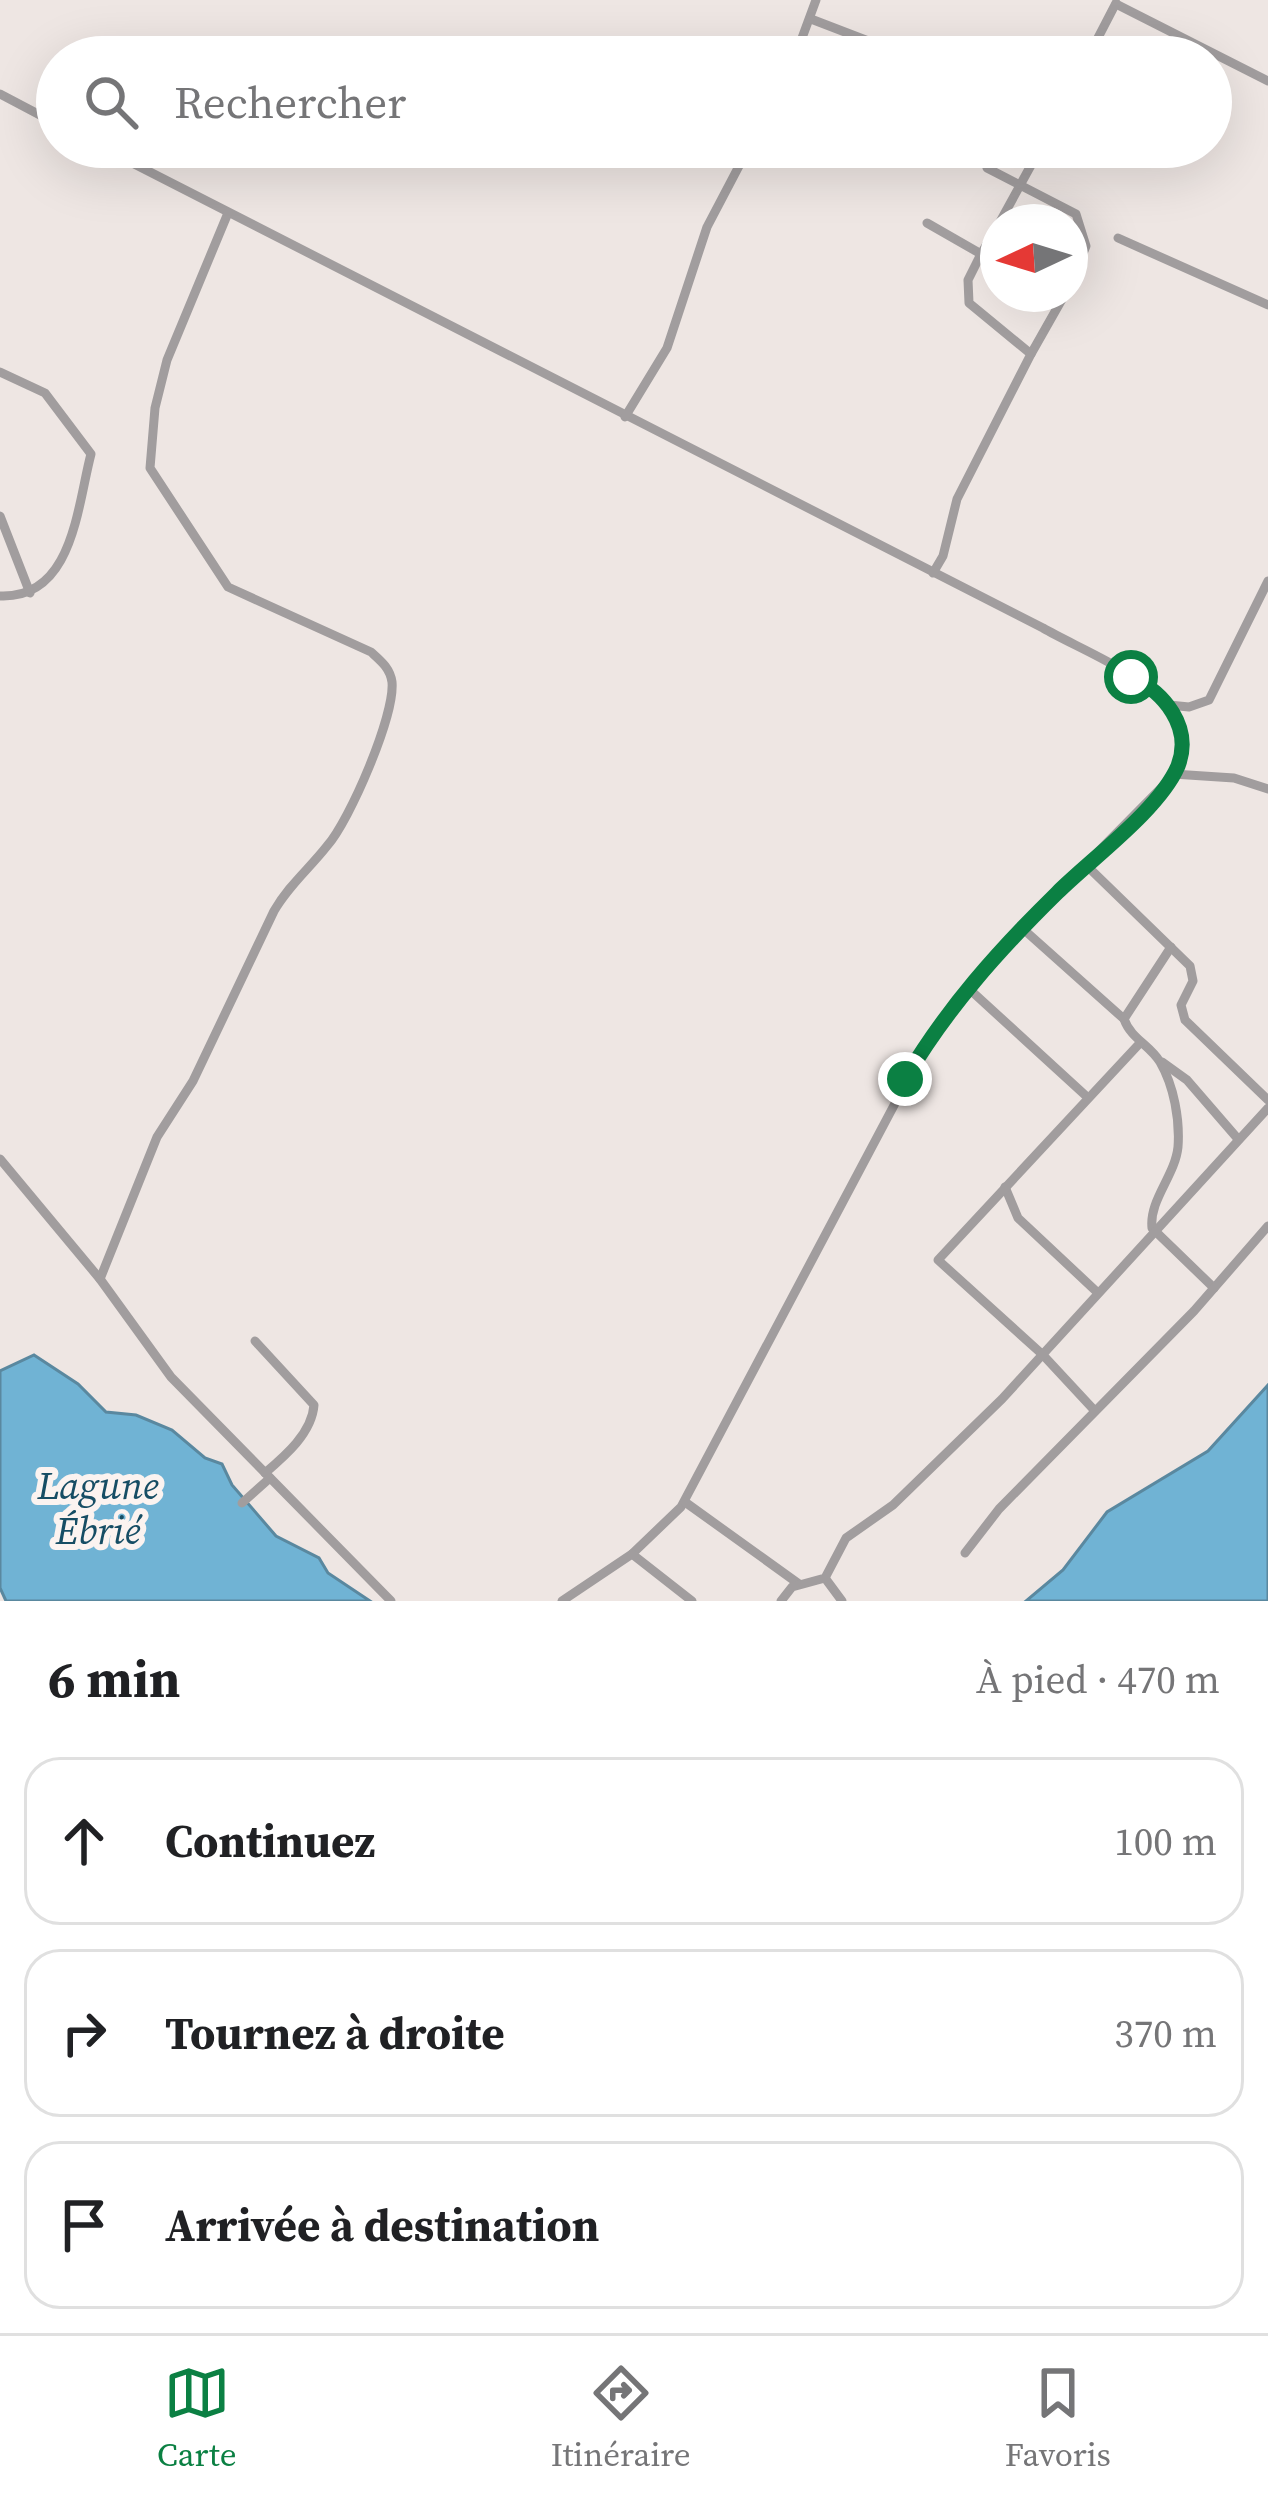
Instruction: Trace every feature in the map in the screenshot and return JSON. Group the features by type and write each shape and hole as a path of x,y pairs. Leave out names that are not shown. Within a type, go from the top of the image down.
{"street":[{"path":"804,36 816,0"},
{"path":"1099,36 1117,2 1182,36"},
{"path":"811,19 855,36"},
{"path":"1232,62 1268,81"},
{"path":"0,94 36,113"},
{"path":"141,168 1144,683 1169,705 1180,734 1173,774 967,987 905,1079 685,1502 632,1554 566,1600"},
{"path":"625,417 660,363 707,226 738,168"},
{"path":"987,168 1058,204"},
{"path":"1010,204 1030,168"},
{"path":"100,1279 157,1137 193,1081 274,911 298,875 326,848 358,794 392,696 389,671 371,652 228,587 150,468 155,408 167,360 228,213"},
{"path":"927,224 980,253"},
{"path":"1118,238 1268,305"},
{"path":"980,256 968,280 969,303 1031,354"},
{"path":"933,573 943,556 957,499 1055,312"},
{"path":"0,372 45,393 91,449 57,572 30,593 0,596"},
{"path":"0,516 30,593"},
{"path":"1169,705 1209,700 1268,581"},
{"path":"1173,774 1234,778 1268,789"},
{"path":"781,1601 799,1584 825,1578 846,1538 893,1505 1043,1355 1268,1104 1185,1020 1181,1005 1192,972 1086,865"},
{"path":"1022,928 1124,1018 1140,1043 1187,1080 1238,1139"},
{"path":"1124,1018 1171,947"},
{"path":"967,987 1085,1095"},
{"path":"1095,1411 1043,1355 938,1260 1085,1095 1140,1043"},
{"path":"1160,1060 1178,1130 1174,1169 1151,1220 1156,1232 1214,1288"},
{"path":"0,1159 100,1279 172,1377 391,1601"},
{"path":"1005,1187 1018,1218 1098,1293"},
{"path":"965,1553 998,1509 1214,1288 1268,1226"},
{"path":"242,1503 291,1452 315,1414 314,1406 255,1341"},
{"path":"685,1502 799,1584"},
{"path":"632,1554 692,1601"},
{"path":"825,1578 842,1601"}],"water":[{"name":"Lagune Ébrié","path":"34,1355 78,1384 106,1412 136,1415 172,1430 205,1458 222,1464 232,1485 276,1536 319,1558 328,1573 370,1601 6,1601 0,1588 0,1371"},
{"path":"1268,1385 1268,1601 1026,1601 1063,1570 1107,1512 1208,1451"}],"route":[{"path":"905,1079 935,1028 967,987 1147,806 1178,766 1180,734 1173,714 1156,691 1131,677"}]}
